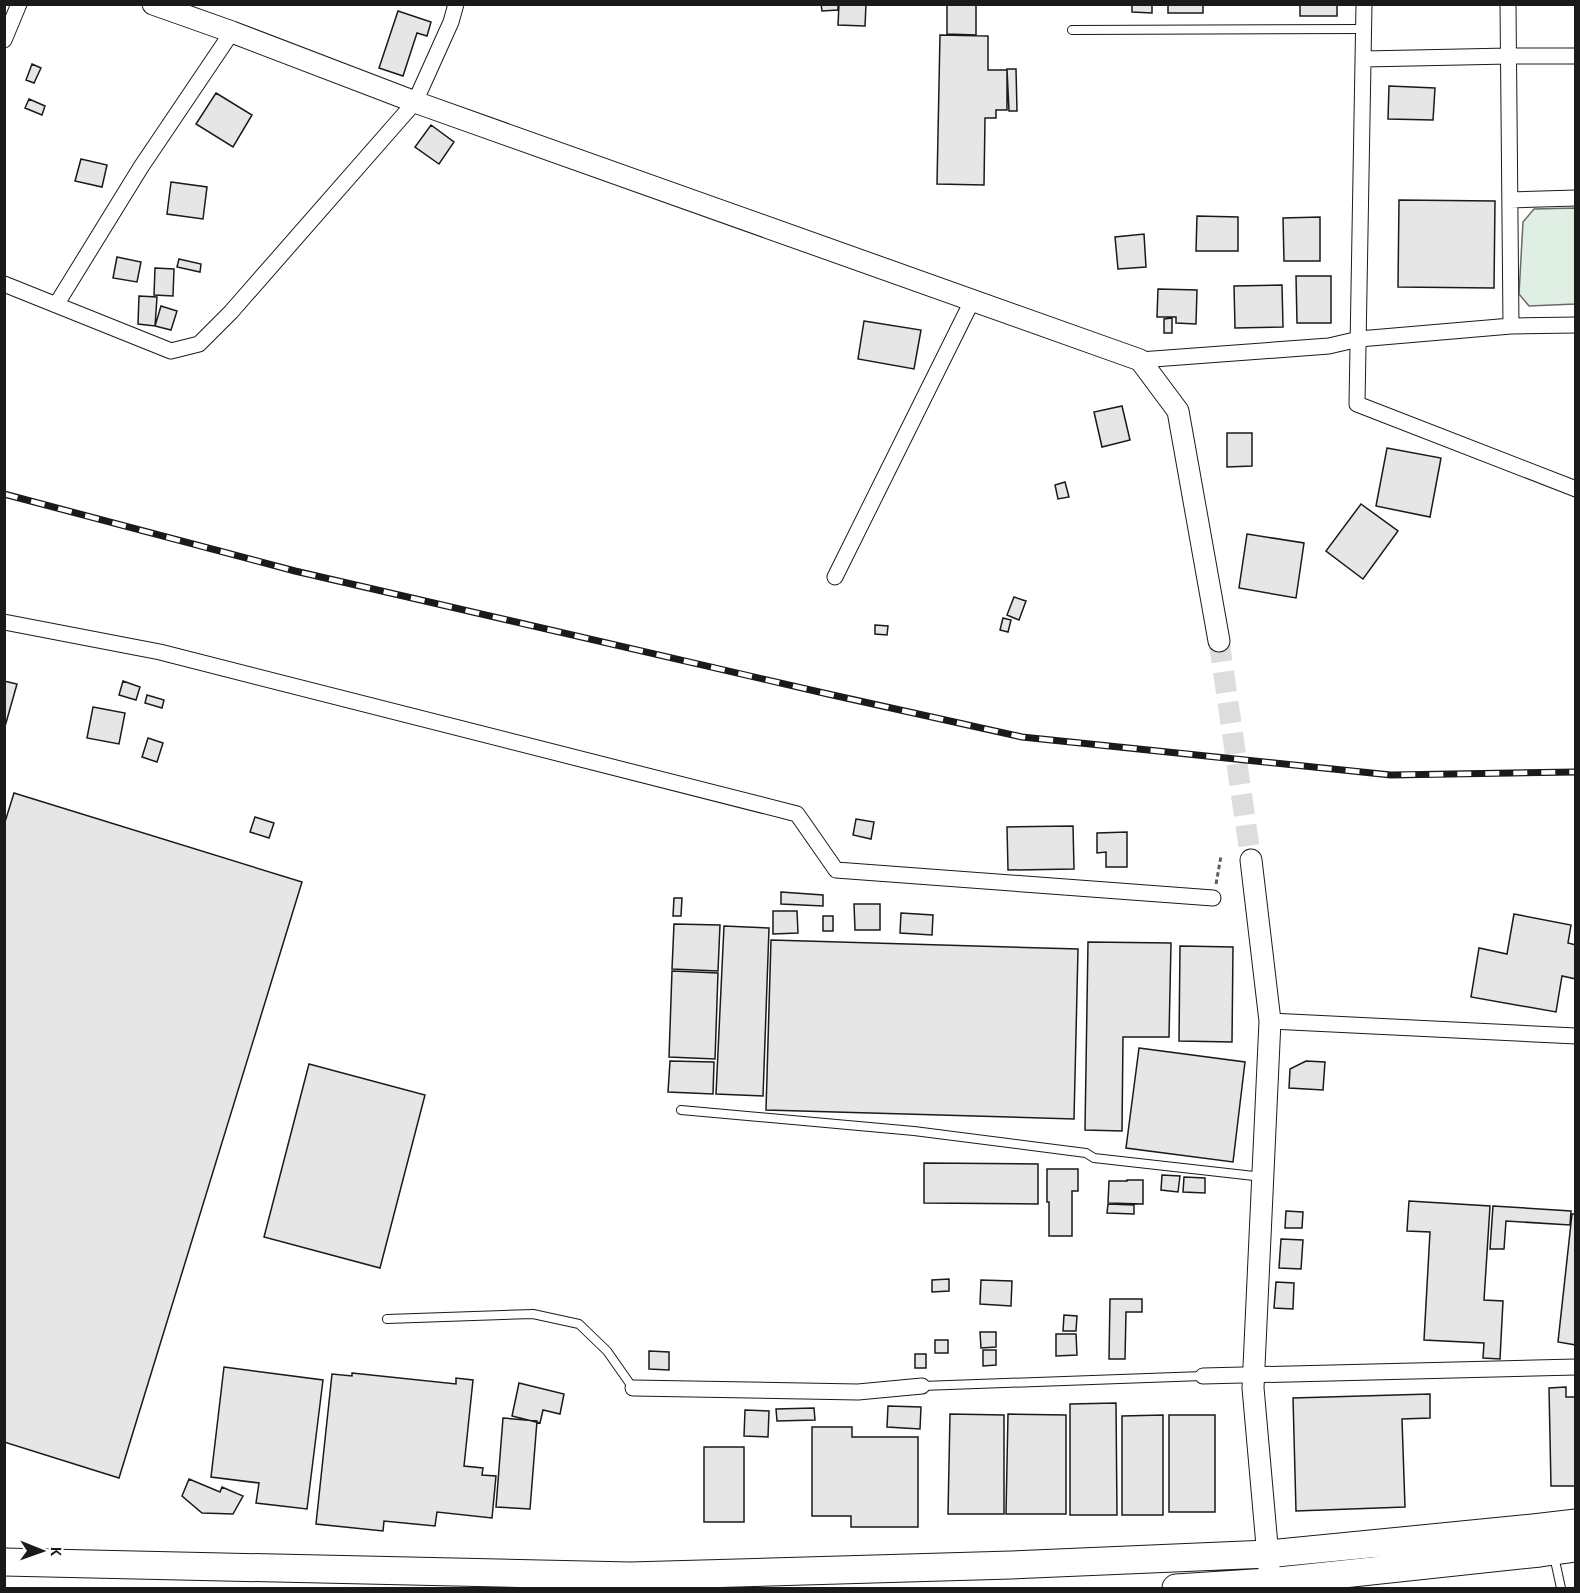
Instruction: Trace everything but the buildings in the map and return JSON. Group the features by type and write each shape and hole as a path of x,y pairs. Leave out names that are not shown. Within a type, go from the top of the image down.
{"highway":[{"path":"4,1562 630,1576 1011,1565 1268,1554 1575,1523"},
{"path":"1176,1588 1269,1582 1564,1550"}],"street":[{"path":"4,40 19,4"},
{"path":"153,4 415,102 1140,360 1329,346 1359,339 1511,326 1575,325"},
{"path":"4,284 171,351 200,344 231,312 415,102 451,22 456,4"},
{"path":"1364,4 1357,404 1575,489"},
{"path":"1508,4 1511,326"},
{"path":"56,305 141,167 232,32"},
{"path":"1364,59 1575,56"},
{"path":"1510,200 1575,198"},
{"path":"835,577 972,301"},
{"path":"1140,360 1178,411 1219,641"},
{"path":"4,622 160,652 797,814 836,870 1213,898"},
{"path":"1251,860 1270,1021 1253,1388 1269,1582"},
{"path":"1270,1021 1575,1036"},
{"path":"1203,1376 1575,1367"},
{"path":"633,1388 858,1392 922,1386"}],"lane":[{"path":"1072,30 1364,29"},
{"path":"681,1110 915,1131 1086,1153 1094,1158 1263,1177"},
{"path":"387,1319 533,1314 579,1324 607,1351 633,1388"},
{"path":"922,1386 1203,1376"},
{"path":"1561,1588 1564,1550"}],"path":[{"path":"1213,898 1221,856"}],"green space":[{"path":"1575,208 1575,304 1529,306 1519,294 1523,222 1534,209"}],"tunnel":[{"path":"1219,641 1251,860"}],"railway":[{"path":"4,494 295,571 1022,737 1391,775 1576,772"}]}
